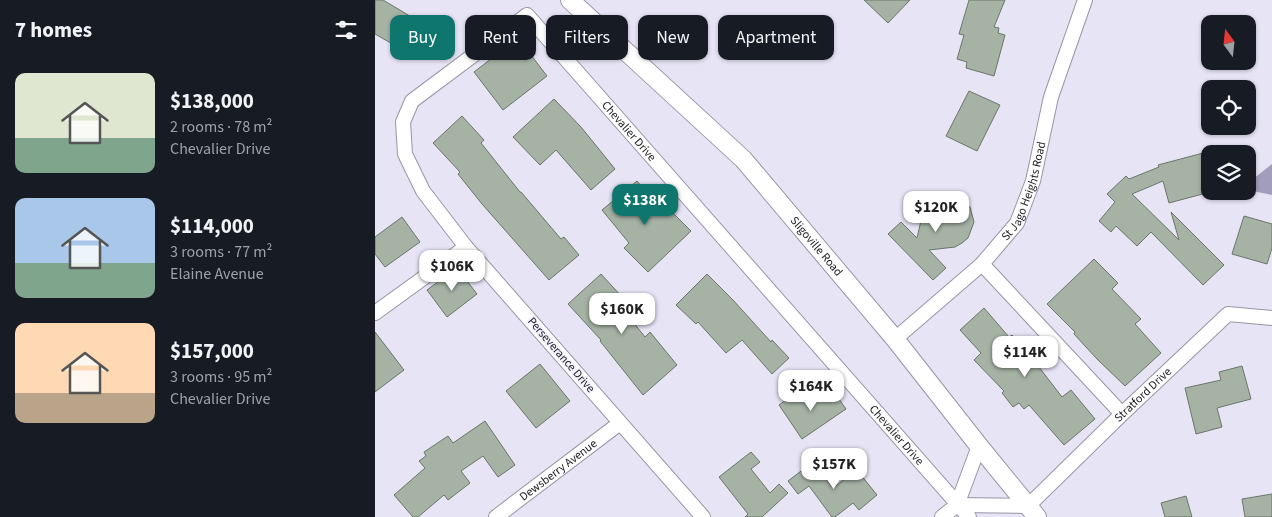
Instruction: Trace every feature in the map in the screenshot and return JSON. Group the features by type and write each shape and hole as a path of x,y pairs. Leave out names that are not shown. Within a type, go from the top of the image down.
{"street":[{"name":"Sligoville Road","path":"570,0 743,159 895,339 1033,512"},
{"name":"St Jago Heights Road","path":"895,339 982,264 1017,224 1033,181 1051,97 1085,0"},
{"name":"Chevalier Drive","path":"423,191 405,154 403,122 412,101 527,15 969,517"},
{"name":"Perseverance Drive","path":"423,191 466,247 703,517"},
{"path":"375,313 466,247"},
{"path":"982,264 1122,414"},
{"name":"Stratford Drive","path":"1033,512 1122,414 1228,314 1272,318"},
{"name":"Dewsberry Avenue","path":"495,517 620,423"},
{"path":"942,517 957,504 979,446"},
{"path":"957,504 1033,512"}],"shaded area":[{"path":"1272,164 1272,195 1256,192 1256,177"}],"building":[{"path":"375,0 383,0 408,15 390,15 390,43 375,34"},
{"path":"864,0 910,0 888,23"},
{"path":"969,0 1005,0 994,27 999,28 998,33 1005,35 994,76 966,68 967,62 957,59 964,35 959,34"},
{"path":"490,60 535,60 547,76 503,110 474,72"},
{"path":"969,91 1000,105 977,151 946,136"},
{"path":"554,99 581,127 615,169 591,190 556,150 540,165 513,137"},
{"path":"462,116 484,140 481,143 520,192 561,239 564,237 579,255 549,280 482,204 458,174 460,172 433,143"},
{"path":"1201,154 1201,194 1169,203 1163,181 1132,194 1179,240 1171,212 1224,265 1203,285 1151,232 1137,246 1116,226 1111,232 1099,221 1115,202 1107,194 1126,176 1129,179 1159,167 1158,165"},
{"path":"637,181 662,211 667,207 691,231 648,272 624,248 629,243 602,210"},
{"path":"948,195 964,201 970,207 974,222 968,238 962,243 955,247 929,250 946,268 933,280 888,234 901,222 917,238 923,212 927,205 933,200"},
{"path":"1244,216 1272,224 1272,248 1267,264 1232,254"},
{"path":"402,217 420,242 385,267 375,254 375,237"},
{"path":"1094,259 1118,283 1112,289 1141,319 1135,324 1161,353 1125,386 1097,359 1074,334 1075,332 1047,304"},
{"path":"457,268 477,294 447,317 427,290"},
{"path":"601,274 623,298 618,303 645,337 650,332 677,365 643,395 601,340 568,304"},
{"path":"707,274 771,342 772,340 789,358 772,374 742,340 726,353 698,322 696,324 676,305"},
{"path":"984,308 1009,337 1012,335 1033,357 1062,397 1071,390 1095,419 1064,445 1029,405 1024,409 1019,403 1013,407 1002,393 1004,391 974,360 981,353 960,330"},
{"path":"375,332 404,370 375,392"},
{"path":"540,364 570,401 536,428 506,391"},
{"path":"1242,366 1251,399 1217,408 1222,427 1196,434 1185,388 1221,380 1219,372"},
{"path":"832,389 846,409 802,439 779,405 800,390 810,405"},
{"path":"485,421 515,465 498,477 483,456 461,471 470,483 448,500 444,495 418,517 413,517 394,495 425,468 419,461 426,456 424,452 448,436 453,443"},
{"path":"751,452 760,462 751,469 770,493 779,484 788,493 762,517 745,517 748,514 719,477"},
{"path":"813,462 833,488 857,470 877,495 859,510 853,503 835,517 832,517 809,486 798,494 788,481"},
{"path":"1272,494 1272,517 1245,517 1242,499"},
{"path":"1186,496 1192,517 1165,517 1161,503"}]}
